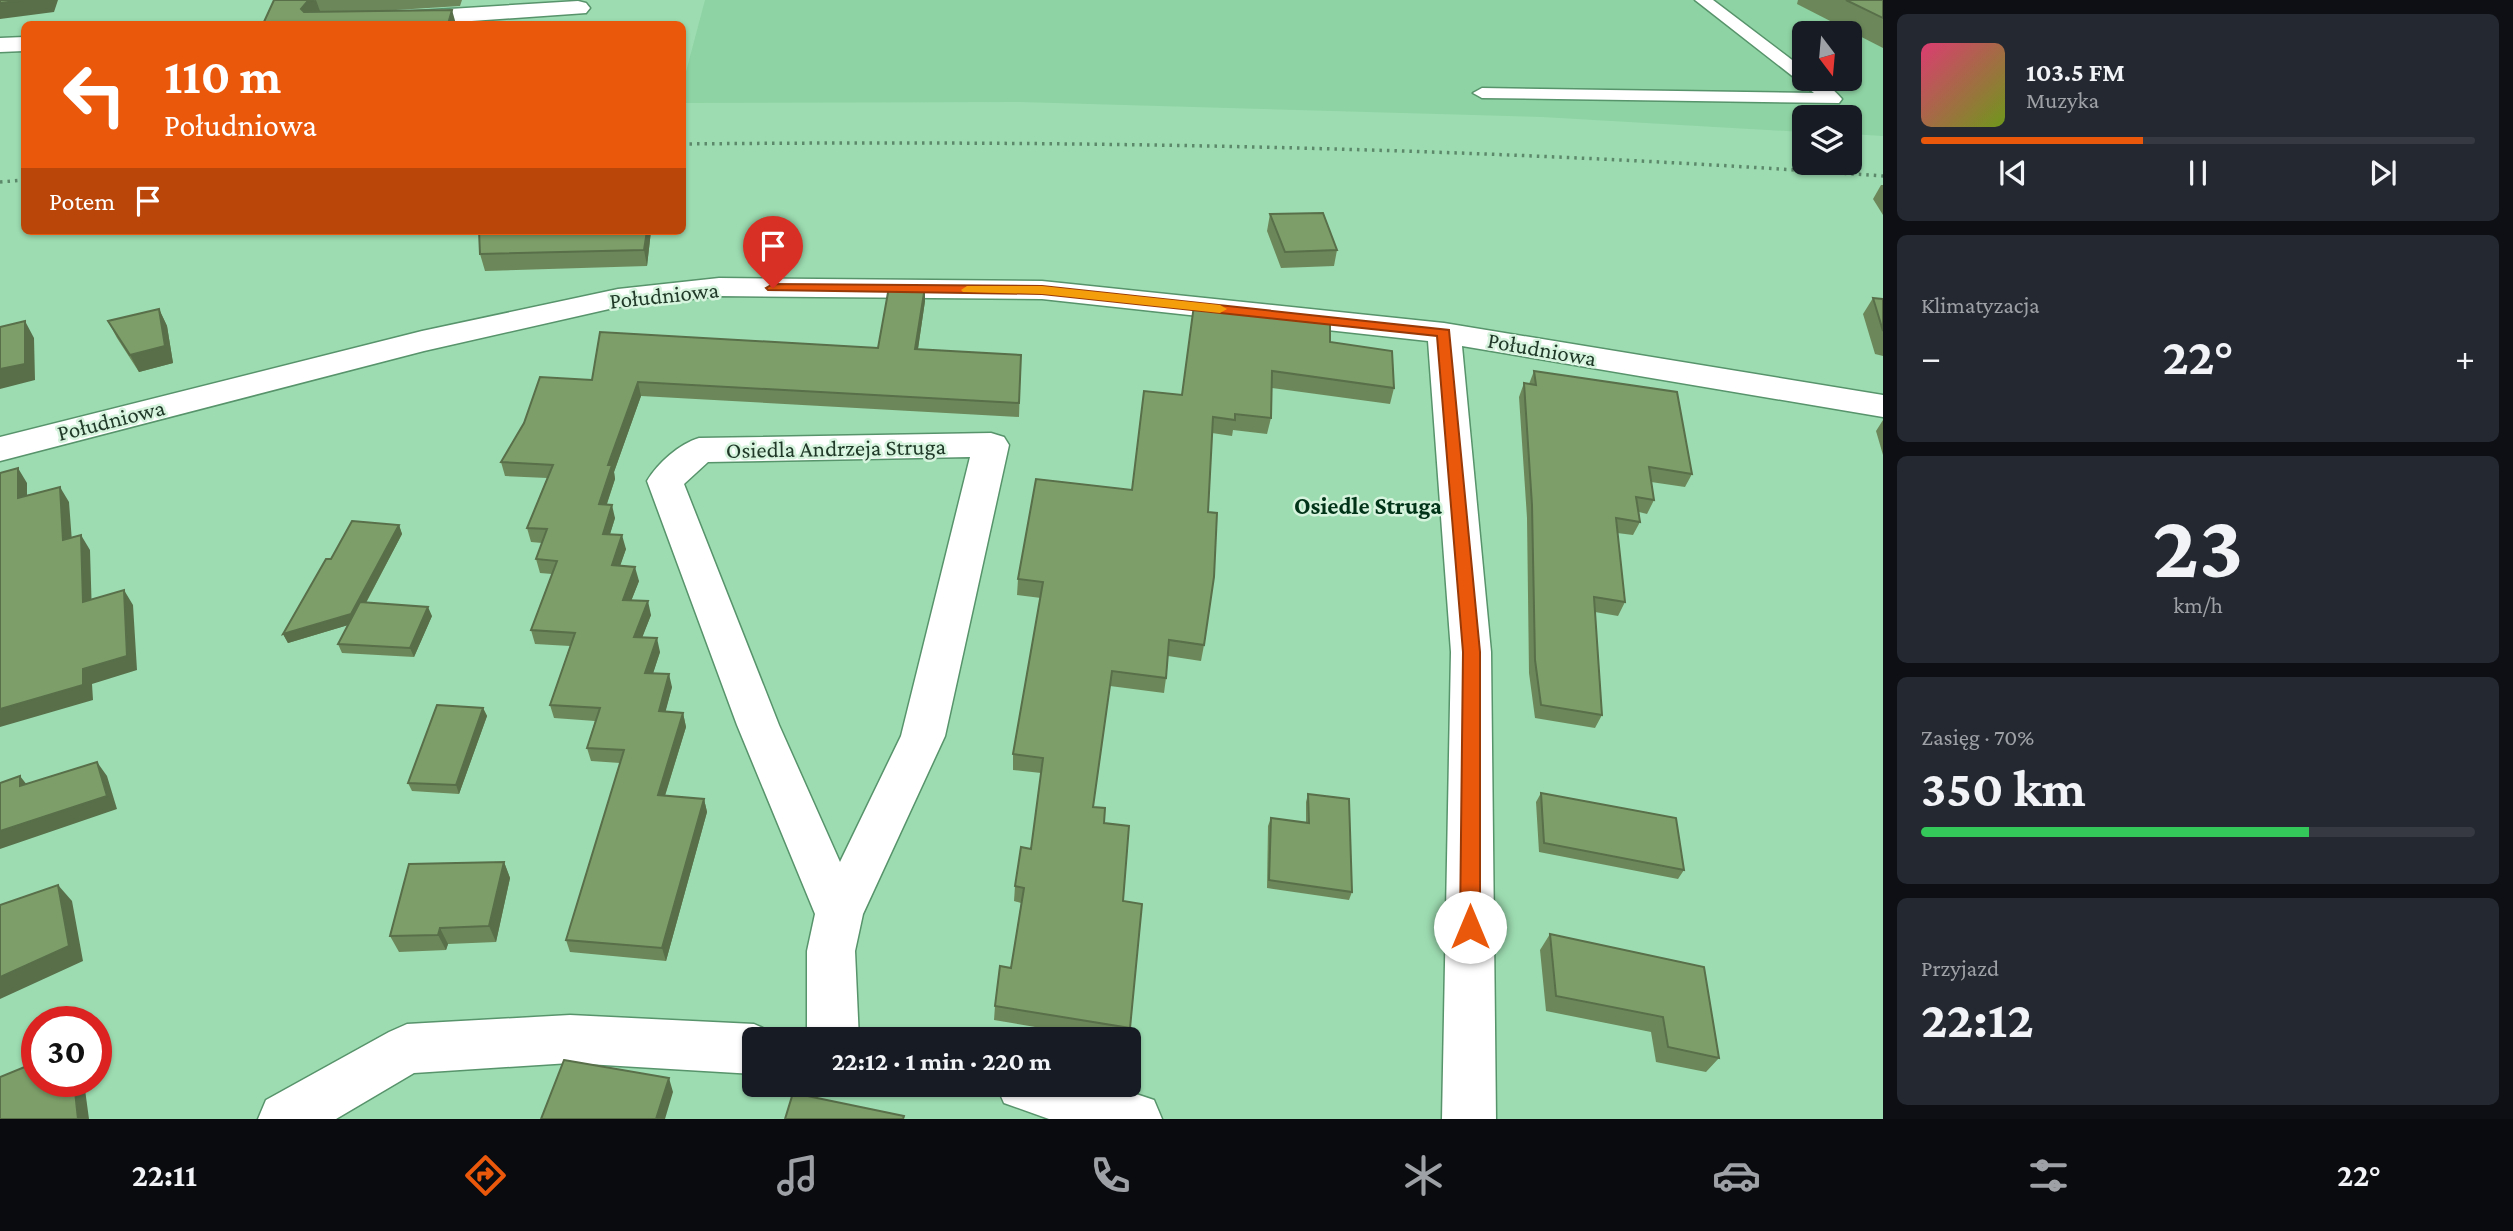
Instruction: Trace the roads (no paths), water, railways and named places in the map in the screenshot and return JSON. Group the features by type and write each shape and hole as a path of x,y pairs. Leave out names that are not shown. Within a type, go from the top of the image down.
{"street":[{"path":"369,21 578,8"},
{"path":"0,45 21,44"},
{"name":"Południowa","path":"0,449 422,341 618,298 719,287 1042,290 1444,333 1883,406"},
{"path":"1444,333 1471,652 1469,1119"},
{"name":"Osiedla Andrzeja Struga","path":"833,1027 831,951 839,914 923,736 991,445 699,450 665,481 758,725 839,914"},
{"path":"285,1119 407,1049 570,1039 742,1048"},
{"path":"1062,1097 1135,1119"}],"lane":[{"path":"1703,0 1792,67"},
{"path":"1482,93 1833,99 1823,91"}],"railway":[{"path":"686,144 983,143 1433,152 1883,176"},
{"path":"0,182 21,180"}],"district":[{"name":"Osiedle Struga","path":"1368,505"}]}
